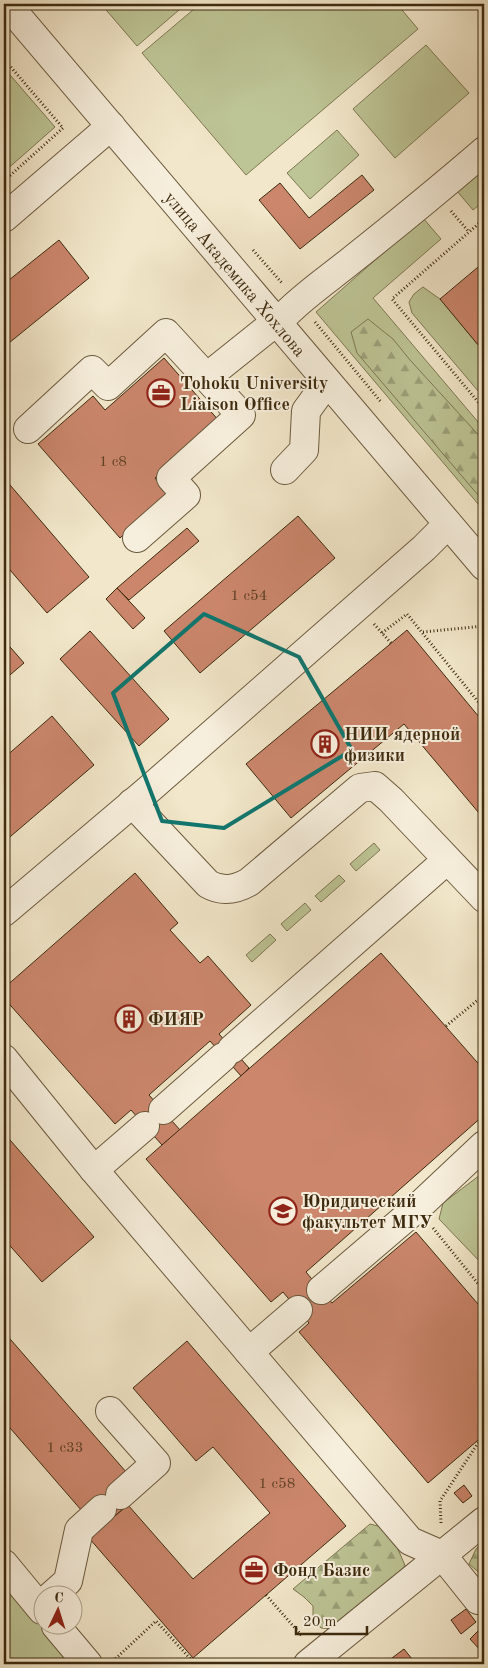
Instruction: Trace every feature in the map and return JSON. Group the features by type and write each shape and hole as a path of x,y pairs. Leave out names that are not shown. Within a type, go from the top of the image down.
{"street":[{"name":"улица Академика Хохлова","path":"7,4 484,566"},
{"path":"4,218 111,126"},
{"path":"207,377 435,193 484,151"},
{"path":"28,429 92,370 108,386 166,332 241,415 171,478 186,494 137,538"},
{"path":"286,470 304,450 306,411 327,382"},
{"path":"4,912 424,548 448,524"},
{"path":"132,803 208,884 220,889 233,889 249,882 360,788 374,786 391,800 484,898"},
{"path":"94,1170 447,860"},
{"path":"4,1059 94,1170 410,1541 442,1555 478,1600 484,1595"},
{"path":"321,1290 418,1208 484,1145"},
{"path":"249,1352 298,1310"},
{"path":"64,1586 68,1581 79,1530 156,1463 110,1411"},
{"path":"308,1664 484,1521"},
{"path":"4,1564 32,1593"},
{"path":"67,1636 88,1664"}],"path":[{"path":"478,4 484,12"},
{"path":"4,58 63,128 4,181"},
{"path":"484,219 392,299 484,409"},
{"path":"382,633 407,614 484,709"},
{"path":"369,618 391,643"},
{"path":"422,632 484,626"},
{"path":"446,1026 484,995"},
{"path":"418,1208 484,1291"},
{"path":"442,1555 440,1501 482,1437 484,1440"},
{"path":"266,1595 286,1618"},
{"path":"109,1664 156,1621 195,1664"}],"highlighted area":[{"path":"204,614 299,657 352,750 224,828 162,821 113,693"}],"green space":[{"path":"101,4 186,4 137,46"},
{"path":"200,4 397,4 418,29 246,175 142,53"},
{"path":"426,45 469,93 395,158 353,109"},
{"path":"4,68 55,127 4,172"},
{"path":"337,130 359,155 310,199 287,173"},
{"path":"484,169 484,201 473,210 457,191"},
{"path":"423,218 441,239 373,298 484,429 484,511 316,312"},
{"path":"423,287 440,299 484,352 484,398 412,313 409,302 414,294"},
{"path":"368,319 393,339 484,441 484,502 357,353 351,332"},
{"path":"374,843 380,850 356,871 350,864"},
{"path":"339,875 345,881 321,902 315,896"},
{"path":"305,903 311,910 287,931 281,924"},
{"path":"270,934 276,940 252,962 246,955"},
{"path":"484,1172 484,1266 439,1219 443,1203"},
{"path":"370,1524 382,1527 397,1547 407,1570 334,1629 321,1628 313,1618 313,1606 293,1589"},
{"path":"484,1542 484,1573 482,1575 469,1564 476,1549"},
{"path":"4,1575 32,1609 32,1636 55,1636 79,1664 4,1664"}],"building":[{"path":"362,175 374,190 300,249 259,200 280,183 309,218"},
{"path":"59,240 89,278 4,347 4,284"},
{"path":"484,262 484,352 440,299"},
{"path":"164,358 220,422 155,478 169,495 120,538 38,444 93,396 105,410"},
{"path":"4,478 89,577 47,613 4,563"},
{"path":"298,516 335,558 200,673 164,631"},
{"path":"187,528 199,541 129,600 117,588"},
{"path":"117,588 145,618 133,629 106,599"},
{"name":"НИИ ядерной физики","path":"407,630 484,723 484,819 404,724 291,818 246,764"},
{"path":"90,631 169,719 139,746 60,659"},
{"path":"4,640 24,663 4,680"},
{"path":"52,716 94,765 4,842 4,758"},
{"name":"ФИЯР","path":"135,873 178,923 170,930 200,963 208,956 251,1005 219,1034 249,1068 241,1076 210,1041 149,1095 180,1130 162,1145 131,1110 115,1124 4,998 4,988"},
{"name":"Юридический факультет МГУ","path":"381,953 484,1070 484,1115 306,1272 332,1303 416,1232 484,1311 484,1435 428,1483 299,1332 309,1323 283,1292 271,1302 146,1159"},
{"path":"4,1133 94,1237 42,1282 4,1239"},
{"path":"4,1332 127,1473 128,1505 111,1519 95,1500 82,1511 4,1421"},
{"path":"187,1341 346,1526 193,1658 89,1538 128,1505 193,1579 270,1513 213,1447 196,1461 133,1388"},
{"path":"464,1485 472,1496 463,1503 454,1493"},
{"path":"466,1609 476,1622 461,1634 451,1620"},
{"path":"484,1625 484,1650 482,1652 470,1639"},
{"path":"404,1649 416,1664 384,1664"},
{"path":"484,1656 484,1664 475,1664"}],"place":[{"name":"Tohoku University Liaison Office","path":"161,393"},
{"name":"НИИ ядерной физики","path":"325,744"},
{"name":"ФИЯР","path":"129,1019"},
{"name":"Юридический факультет МГУ","path":"283,1211"},
{"name":"Фонд Базис","path":"254,1570"}]}
